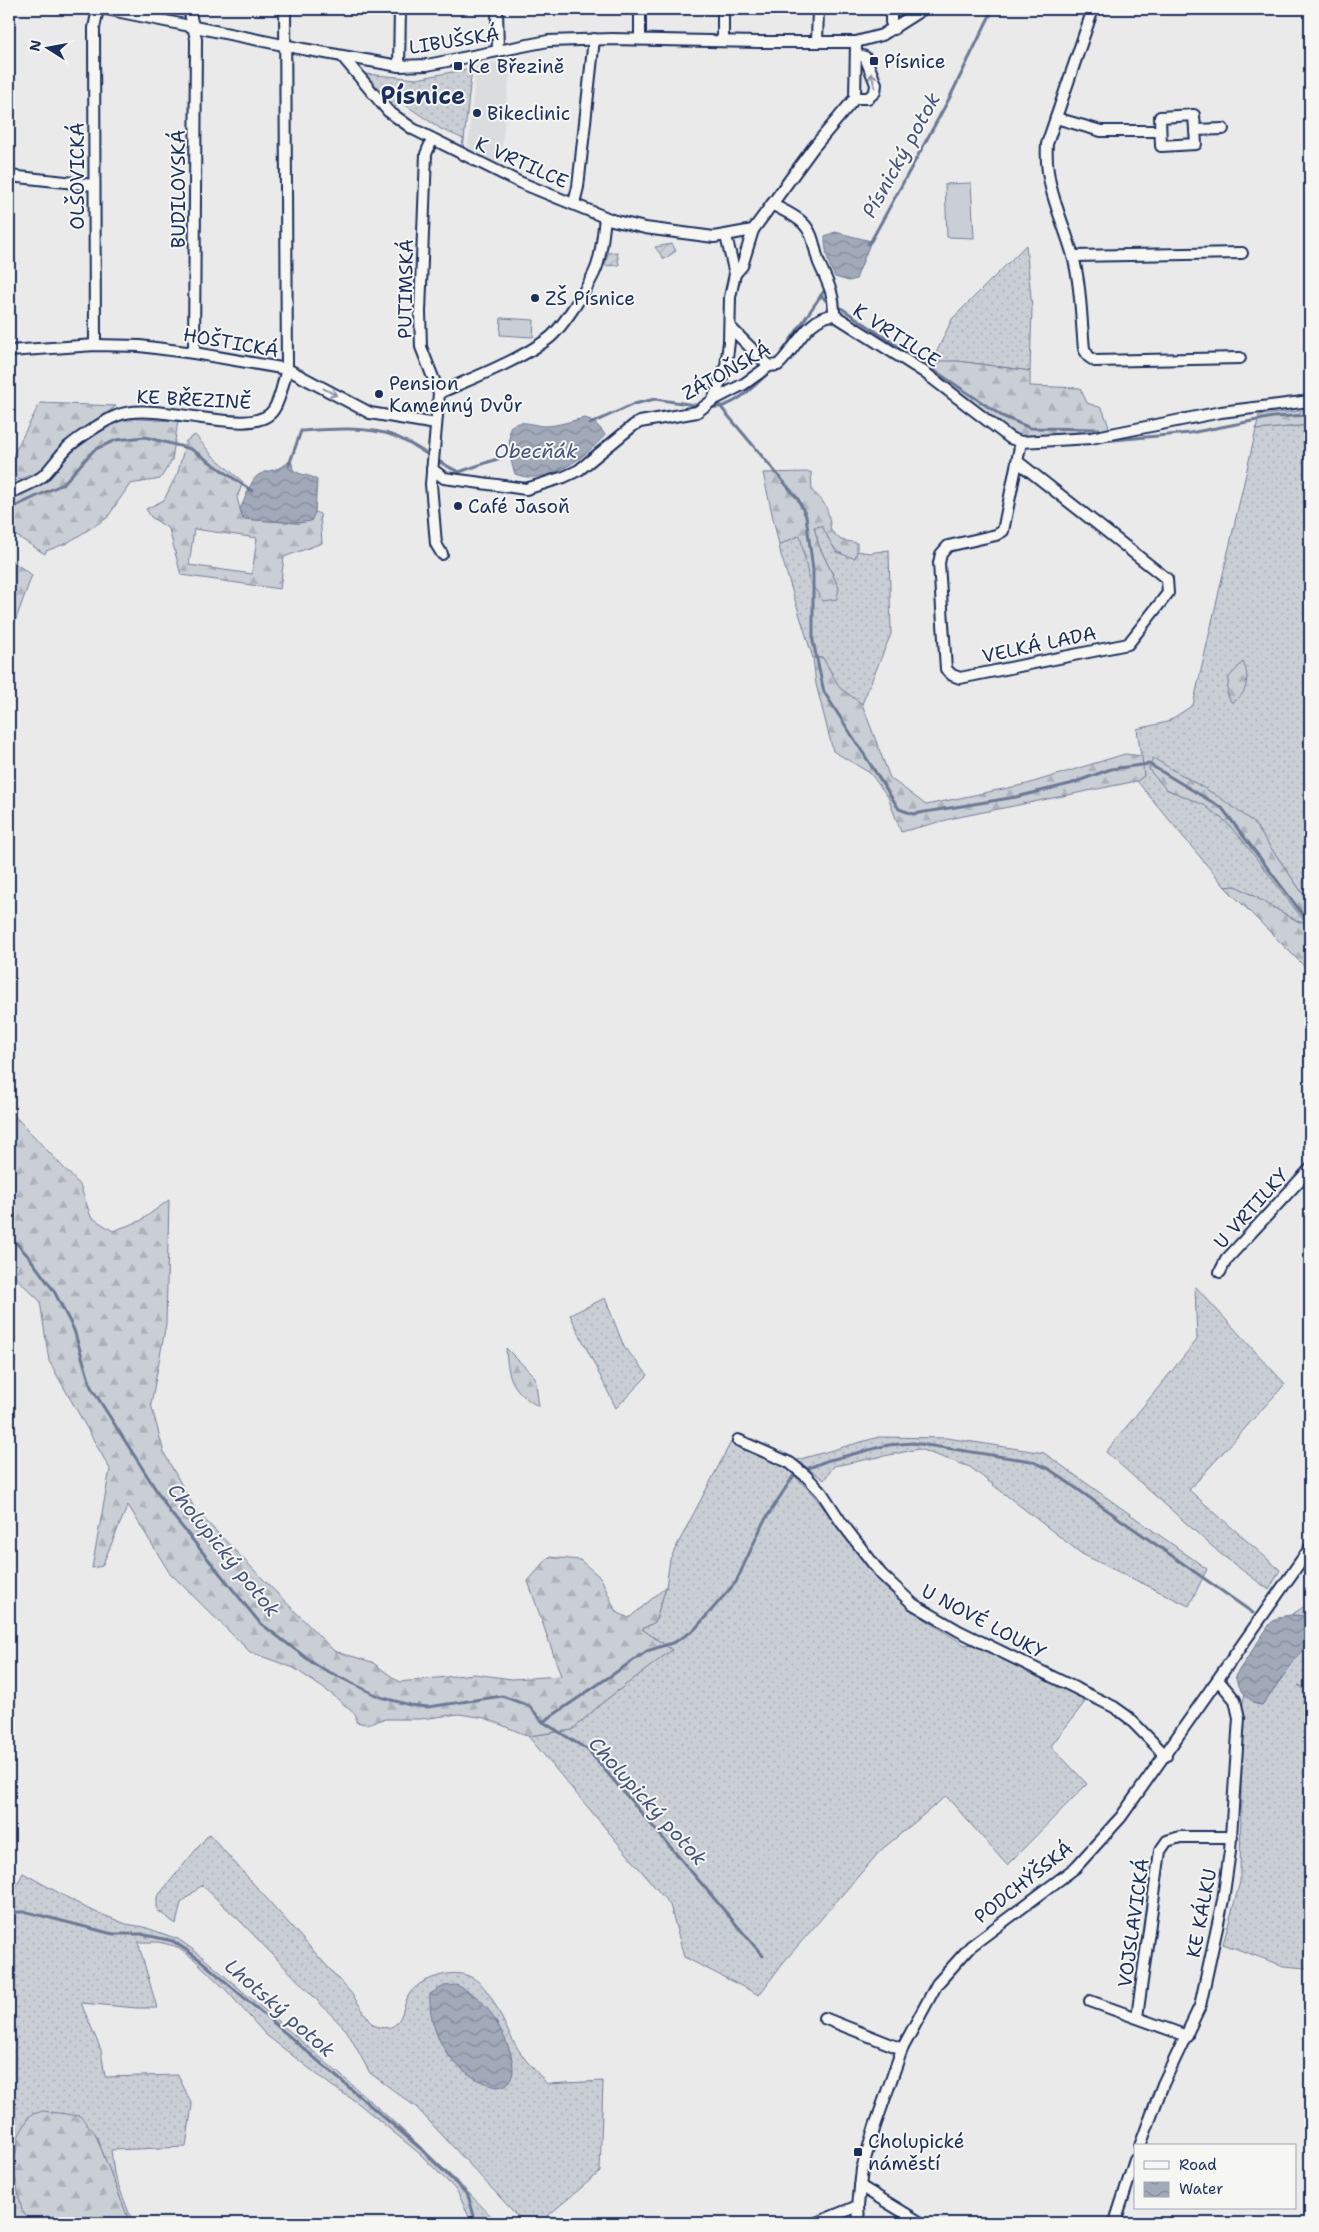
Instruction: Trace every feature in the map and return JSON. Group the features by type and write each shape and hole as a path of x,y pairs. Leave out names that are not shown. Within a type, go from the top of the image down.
{"street":[{"name":"OLŠOVICKÁ","path":"95,344 94,28 98,9"},
{"name":"LIBUŠSKÁ","path":"106,9 400,66 427,65 548,41 640,39 856,42 882,35 923,9"},
{"name":"BUDILOVSKÁ","path":"189,9 196,39 194,353"},
{"name":"KE BŘEZINĚ","path":"9,493 42,476 68,447 116,416 133,410 173,413 226,422 245,422 265,418 274,409 287,370 285,9"},
{"path":"400,9 400,66"},
{"path":"496,9 498,51"},
{"path":"640,9 640,39"},
{"path":"723,9 723,41"},
{"path":"818,9 818,42"},
{"path":"891,9 891,22 894,28"},
{"path":"1093,9 1047,144 1046,165 1049,183 1078,277 1084,348 1088,357 1095,360 1240,358"},
{"path":"574,203 578,187 594,39"},
{"path":"735,274 742,266 753,230 813,148 856,98 856,42"},
{"path":"856,54 865,57 876,84 875,92 868,98 856,98"},
{"name":"K VRTILCE","path":"342,56 388,111 413,129 519,182 574,203 606,218 645,228 673,233 726,236 753,230"},
{"path":"1194,115 1195,130 1196,144 1161,146 1160,117 1194,115"},
{"path":"1056,118 1101,130 1160,131"},
{"path":"1195,130 1223,129"},
{"name":"PUTIMSKÁ","path":"432,140 426,154 420,312 421,347 439,393 431,504 436,544 442,554"},
{"path":"9,176 94,184"},
{"name":"K VRTILCE","path":"772,204 802,222 811,233 819,261 830,286 834,308 924,372 1010,438 1021,442"},
{"path":"439,393 494,368 550,338 591,279 597,266 606,218"},
{"path":"707,405 726,366 730,327 730,297 735,274 726,236"},
{"path":"1073,256 1242,253"},
{"name":"ZÁTOŇSKÁ","path":"433,463 444,478 526,489 564,477 579,470 634,425 640,422 684,415 736,390 769,366 778,365 816,321 834,308"},
{"path":"730,327 769,366"},
{"name":"HOŠTICKÁ","path":"9,351 95,344 140,346 194,353 287,370 370,413 436,424"},
{"path":"1021,442 1091,438 1221,412 1310,401"},
{"name":"VELKÁ LADA","path":"1017,461 1167,579 1168,593 1128,644 960,678 952,675 946,669 939,563 941,554 948,546 1003,532 1017,461 1021,442"},
{"name":"U VRTILKY","path":"1220,1272 1226,1260 1310,1168"},
{"name":"U NOVÉ LOUKY","path":"738,1440 783,1460 806,1476 822,1493 841,1522 881,1574 913,1604 960,1631 1114,1707 1128,1717 1166,1756"},
{"name":"PODCHÝŠSKÁ","path":"859,2223 858,2206 862,2169 875,2126 902,2049 937,1984 971,1946 1075,1868 1121,1817 1166,1756 1310,1548"},
{"name":"KE KÁLKU","path":"1141,2144 1163,2084 1200,2006 1223,1900 1232,1837 1239,1718 1235,1700 1218,1680"},
{"name":"VOJSLAVICKÁ","path":"1137,2017 1160,1851 1167,1841 1180,1837 1232,1837"},
{"name":"VOJSLAVICKÁ","path":"1090,2002 1137,2017 1186,2036"},
{"path":"824,2018 902,2049"},
{"path":"1117,2223 1116,2219 1134,2163"},
{"path":"860,2186 921,2223"},
{"path":"816,2223 858,2206"}],"shaded area":[{"path":"511,59 500,164 468,150 476,66"}],"green space":[{"path":"472,68 463,149 460,147 464,139 441,129 401,102 395,107 366,74 417,79"},
{"path":"971,183 974,238 947,237 945,184"},
{"path":"672,244 676,251 664,259 655,247"},
{"path":"1026,245 1032,308 1030,371 958,361 932,362 952,319"},
{"path":"617,252 619,265 605,266 608,253"},
{"path":"501,318 534,320 533,337 500,335"},
{"path":"940,361 958,361 1030,371 1030,386 1080,388 1087,403 1102,408 1110,429 1094,435 1019,438 931,373"},
{"path":"40,403 116,406 68,442 40,471 19,480 9,463"},
{"path":"1310,410 1310,425 1256,430 1259,415"},
{"path":"120,418 178,421 172,460 160,479 130,484 107,518 67,543 46,551 45,554 9,531 9,498 35,487 54,473 73,451"},
{"path":"1310,425 1310,904 1253,822 1197,801 1219,816 1246,844 1306,923 1299,922 1236,886 1225,887 1137,781 1144,776 1137,729 1167,722 1193,705 1256,430"},
{"path":"195,435 212,455 243,482 237,498 243,519 298,523 311,520 315,512 320,514 322,543 284,557 280,589 181,575 169,529 151,517 146,509 164,500 178,472 186,441","holes":["194,529 257,538 252,574 189,565"]},
{"path":"811,472 812,491 826,508 831,531 841,540 857,543 855,558 842,554 831,543 822,526 814,527 819,546 839,588 837,599 822,601 809,580 800,535 779,545 763,473"},
{"path":"822,525 836,552 855,558 857,551 869,553 889,550 891,634 862,704 840,689 823,658 813,658 781,555 779,545 800,535 839,588 819,546 814,527"},
{"path":"9,559 32,575 9,638"},
{"path":"813,658 823,658 840,688 862,704 890,778 926,805 1027,784 1125,754 1142,756 1144,776 1137,781 954,818 901,832 888,797 870,773 833,751 816,684"},
{"path":"1243,662 1247,679 1246,685 1241,695 1231,702 1227,693 1229,677"},
{"path":"1153,758 1219,797 1253,822 1310,904 1310,972 1225,887 1236,886 1299,922 1305,922 1240,837 1225,821 1204,805 1166,789 1149,770"},
{"path":"9,1110 80,1185 91,1217 113,1231 140,1221 169,1200 166,1324 151,1404 164,1453 196,1511 334,1651 372,1662 399,1682 474,1674 512,1679 561,1676 528,1581 549,1557 580,1560 601,1578 616,1612 629,1618 666,1587 655,1622 642,1629 672,1650 603,1702 572,1730 528,1736 485,1718 459,1714 421,1719 385,1719 366,1724 356,1722 356,1715 333,1695 294,1668 250,1652 169,1572 128,1505 102,1566 92,1568 110,1469 49,1361 40,1301 9,1271"},
{"path":"1195,1286 1285,1384 1189,1490 1280,1570 1269,1590 1222,1555 1106,1452 1197,1340"},
{"path":"605,1298 624,1347 648,1375 616,1408 570,1315"},
{"path":"506,1348 535,1377 539,1407 523,1395 513,1383 508,1368"},
{"path":"879,1437 947,1438 1044,1453 1207,1569 1189,1606 1082,1554 970,1467 919,1449 834,1466 824,1480 797,1460"},
{"path":"731,1442 789,1470 814,1496 884,1587 923,1618 965,1645 975,1644 1088,1698 1051,1746 1087,1784 1007,1865 946,1796 880,1851 782,1964 759,1995 684,1957 670,1905 528,1736 572,1730 603,1702 671,1650 642,1629 655,1622 666,1587 670,1559"},
{"path":"1310,1603 1310,1616 1291,1615"},
{"path":"1310,1639 1310,1689 1298,1685 1310,1694 1310,1966 1306,1968 1284,1966 1223,1944 1240,1882 1242,1708 1245,1693 1255,1704 1262,1705"},
{"path":"209,1834 351,1993 373,2025 383,2028 396,2024 400,2019 410,1993 425,1981 447,1974 463,1974 477,1980 487,1991 520,2052 547,2084 603,2081 600,2172 539,2223 524,2223 416,2107 370,2073 347,2031 240,1921 202,1885 181,1903 176,1924 157,1910 157,1897","holes":["496,2020 511,2054 479,2081 454,2062 445,2052"]},
{"path":"23,1873 88,1909 126,1924 144,1927 178,1939 199,1954 390,2118 498,2223 472,2223 457,2191 420,2154 358,2103 332,2086 265,2034 227,1991 194,1959 175,1946 158,1942 138,1942 157,2008 81,2003 101,2050 105,2077 178,2075 192,2105 186,2147 111,2150 114,2174 133,2223 130,2223 95,2133 22,2211 32,2223 9,2223 9,1901"},
{"path":"43,2111 80,2116 95,2133 130,2223 32,2223 22,2211 13,2168 19,2135 30,2115"}],"water":[{"path":"835,232 871,241 856,279 849,281 835,277 827,257 825,236"},
{"name":"Obecňák","path":"585,418 591,420 605,435 587,453 564,468 539,477 515,474 509,454 510,427 519,423 550,426"},
{"path":"289,461 292,463 293,470 317,480 315,512 311,521 298,523 243,519 240,509 255,478 282,467"},
{"path":"1291,1615 1310,1616 1310,1639 1262,1705 1257,1704 1245,1694 1235,1676 1270,1624 1278,1617"},
{"path":"456,1985 470,1992 482,2002 501,2030 511,2055 513,2066 512,2076 504,2086 487,2084 461,2068 443,2047 437,2035 430,2008 430,1994 444,1986"}],"waterway":[{"name":"Písnický potok","path":"868,244 949,99 993,9"},
{"name":"Písnický potok","path":"778,358 824,291"},
{"path":"821,295 828,303 841,308 1002,416 1030,428 1099,429"},
{"name":"Písnický potok","path":"708,407 717,407 733,402 768,373"},
{"name":"Písnický potok","path":"590,424 634,404 655,399 701,406"},
{"path":"720,406 798,499 806,516 813,570 813,641 824,692 899,809 913,814 1016,797 1070,784 1111,769 1149,764 1222,808 1310,924"},
{"path":"1103,441 1190,433 1273,417 1310,415"},
{"name":"Písnický potok","path":"289,465 301,431 361,429 384,433 411,444 459,472 512,454"},
{"name":"Písnický potok","path":"9,513 18,505 63,484 94,450 116,440 145,437 191,449 252,491"},
{"name":"Cholupický potok","path":"9,1235 29,1257 54,1291 74,1330 91,1387 170,1512 260,1623 317,1666 380,1697 410,1705 428,1707 502,1696 529,1706 543,1722 588,1750 763,1956"},
{"path":"809,1468 826,1461 888,1445 913,1443 1031,1461 1049,1469 1253,1613"},
{"path":"543,1722 647,1651 675,1642 694,1630 736,1582 763,1523 794,1475"},
{"name":"Lhotský potok","path":"9,1914 10,1912 27,1912 113,1934 141,1934 173,1941 199,1959 420,2148 468,2195 476,2223"}],"place":[{"name":"Písnice","path":"874,61"},
{"name":"Ke Březině","path":"458,66"},
{"name":"Bikeclinic","path":"477,113"},
{"name":"ZŠ Písnice","path":"535,298"},
{"name":"Pension Kamenný Dvůr","path":"379,394"},
{"name":"Café Jasoň","path":"458,506"},
{"name":"Cholupické náměstí","path":"858,2152"}],"district":[{"name":"Písnice","path":"423,96"}]}
